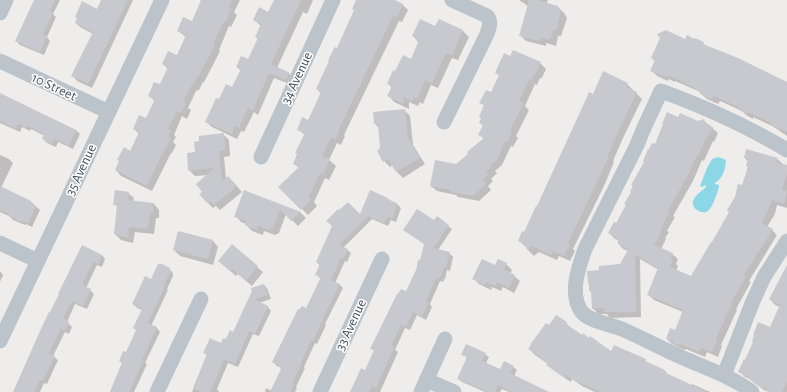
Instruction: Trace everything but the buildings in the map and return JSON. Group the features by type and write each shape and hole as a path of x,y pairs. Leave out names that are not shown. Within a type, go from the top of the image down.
{"street":[{"path":"0,13 6,0"},
{"name":"35 Avenue","path":"0,341 162,0"},
{"name":"34 Avenue","path":"260,156 333,0"},
{"path":"444,122 487,34 490,21 488,17 452,0"},
{"name":"10 Street","path":"0,61 109,112"},
{"path":"752,392 724,375 620,328 596,321 587,316 581,311 575,294 576,278 585,249 637,145 661,91 686,100 743,125 787,150"},
{"path":"724,375 762,283 787,241"},
{"path":"0,243 38,261"},
{"name":"33 Avenue","path":"320,392 382,259"},
{"path":"157,392 201,299"},
{"path":"445,339 424,386 454,392"}],"water":[{"path":"718,157 726,161 723,174 715,183 719,185 719,187 710,209 706,212 700,212 695,209 693,201 706,187 705,185 702,187 700,186 707,168 712,159"}]}
